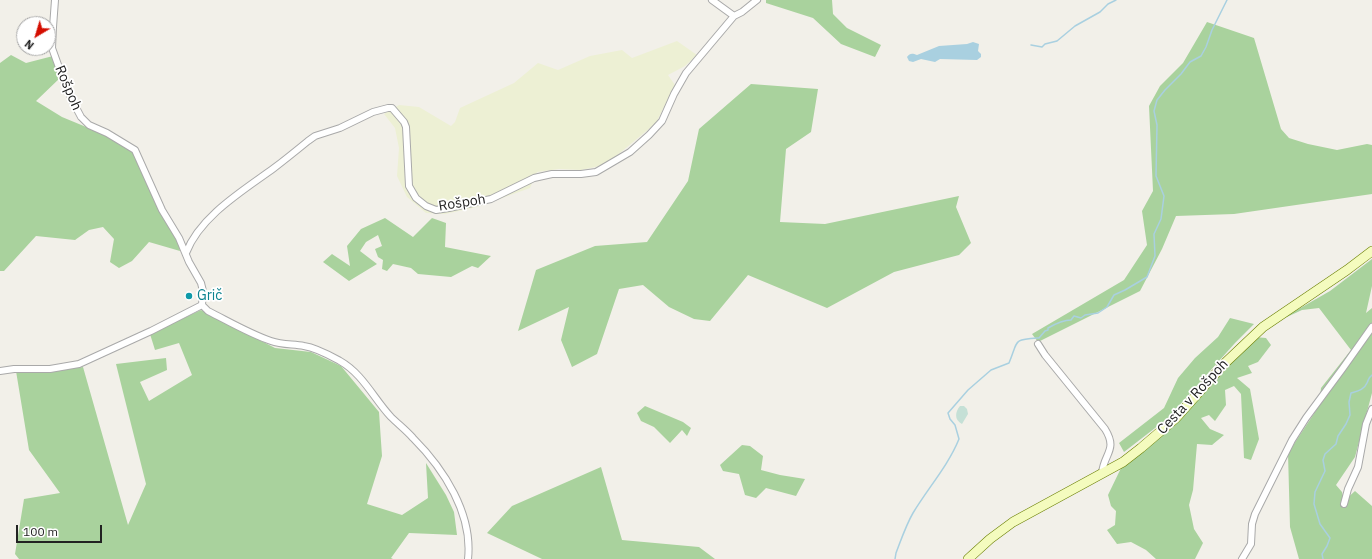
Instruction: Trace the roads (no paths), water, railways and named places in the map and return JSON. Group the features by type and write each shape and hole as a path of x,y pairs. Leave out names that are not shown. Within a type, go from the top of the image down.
{"street":[{"name":"Rošpoh","path":"55,0 52,27 52,48 62,77 81,117 89,125 107,132 135,150 162,210 179,238 189,262 197,274 203,290 202,305"},
{"path":"712,0 734,16"},
{"name":"Rošpoh","path":"186,253 194,238 214,215 245,188 308,141 315,136 340,128 373,112 388,108 392,108 395,111 406,127 409,186 416,198 426,206 436,210 491,199 534,178 552,174 581,174 596,172 630,152 662,121 674,94 686,73 734,16 742,12 756,0"},
{"name":"Cesta v Rošpoh","path":"968,559 990,539 1013,522 1123,462 1176,418 1229,359 1263,326 1347,270 1372,251"},
{"path":"0,371 14,369 50,369 79,364 151,331 202,305 208,311 270,341 281,344 305,346 328,354 354,370 391,417 429,455 452,490 462,514 469,540 468,559"},
{"path":"1242,559 1250,544 1252,524 1255,514 1292,440 1306,418 1372,327"},
{"path":"1038,344 1045,355 1105,429 1110,438 1110,452 1103,466 1102,473"},
{"path":"1344,504 1348,488 1358,467 1366,424 1372,409"}],"waterway":[{"path":"1031,45 1042,47 1045,44 1057,41 1075,26 1100,12 1108,4 1116,0"},
{"path":"895,559 910,518 938,477 959,439 955,425 950,419 948,413 968,390 991,370 1009,363 1016,345 1020,340 1039,338 1045,331 1048,330 1048,328 1062,321 1071,320 1074,316 1081,318 1085,315 1098,313 1107,307 1114,295 1147,277 1155,256 1154,234 1161,219 1164,196 1156,176 1157,125 1154,111 1157,100 1190,62 1201,56 1227,0"},
{"path":"1323,559 1322,554 1330,538 1320,524 1314,504 1315,492 1325,471 1323,460 1325,454 1336,444 1338,436 1350,415 1349,402 1351,393 1364,387 1372,375"}],"place":[{"name":"Grič","path":"189,296"}]}
